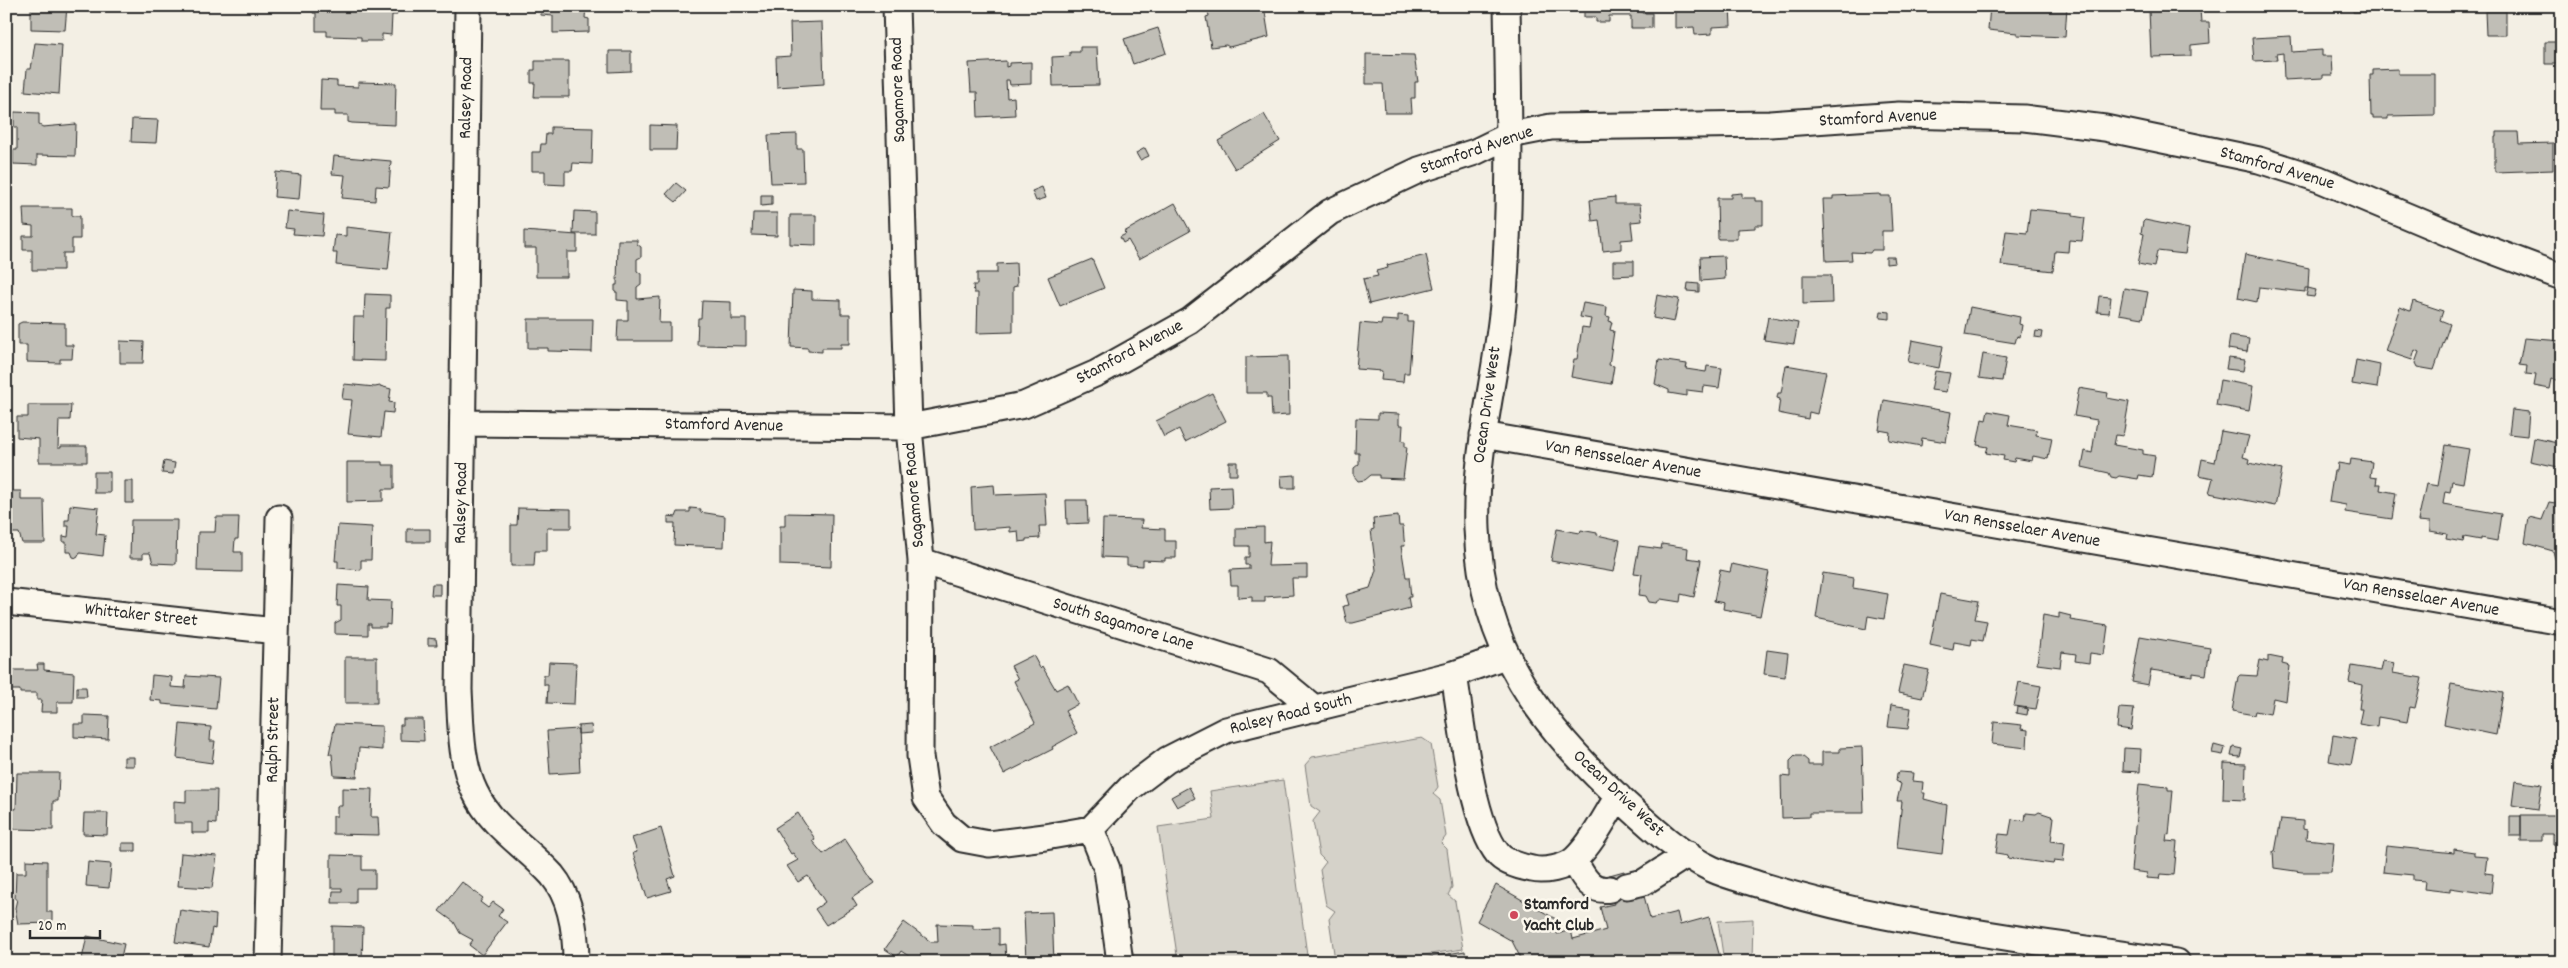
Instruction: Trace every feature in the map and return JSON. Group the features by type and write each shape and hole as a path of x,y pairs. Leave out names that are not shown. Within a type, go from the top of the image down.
{"street":[{"name":"Ralsey Road","path":"468,6 459,690 463,750 474,791 492,820 552,876 569,905 576,940 576,962"},
{"name":"Sagamore Road","path":"896,6 909,427 921,561 920,756 926,798 944,824 962,839 989,844 1045,838 1091,829"},
{"name":"Ocean Drive West","path":"1507,6 1510,135 1504,296 1483,435 1477,504 1479,554 1488,601 1505,656 1533,702 1553,729 1598,780 1652,828 1713,870 1822,904 1991,936 2177,962"},
{"name":"Stamford Avenue","path":"464,423 909,427 1024,405 1097,373 1190,321 1330,212 1419,170 1475,152 1510,135 1551,126 1770,124 1899,115 2024,118 2104,128 2260,160 2319,179 2469,242 2562,277"},
{"name":"Van Rensselaer Avenue","path":"1483,435 2562,622"},
{"name":"Ralph Street","path":"268,962 279,518"},
{"name":"South Sagamore Lane","path":"921,561 1269,670 1315,709"},
{"name":"Whittaker Street","path":"6,602 276,631"},
{"name":"Ralsey Road South","path":"1091,829 1130,788 1167,760 1226,730 1454,674 1505,656"},
{"path":"1454,674 1466,751 1478,805 1498,856 1521,866 1542,872 1574,860 1618,796"},
{"path":"1091,829 1107,869 1120,962"},
{"path":"1574,860 1582,877 1592,887 1603,891 1644,882 1688,854"}],"shaded area":[{"path":"1422,738 1431,744 1438,787 1433,794 1440,800 1446,836 1441,843 1447,849 1452,887 1448,895 1455,901 1463,949 1378,962 1338,962 1335,960 1329,919 1335,911 1326,905 1320,870 1326,862 1319,855 1313,821 1320,812 1311,806 1305,765 1312,757"},
{"path":"1283,780 1308,962 1178,962 1158,827 1214,819 1210,791"},
{"path":"1753,919 1752,962 1724,962 1718,921"}],"building":[{"path":"31,6 67,6 65,30 31,29"},
{"path":"313,6 397,6 397,15 392,15 391,35 382,34 382,41 361,41 361,37 327,36 327,31 316,31 316,13 313,13"},
{"path":"540,6 586,6 585,18 589,19 589,32 553,33 553,16 541,15"},
{"path":"1207,6 1264,6 1269,37 1229,47 1226,45 1211,47 1206,17 1209,16"},
{"path":"1584,6 1642,6 1642,13 1652,13 1652,28 1631,28 1631,16 1609,16 1609,22 1596,22 1596,17 1584,17"},
{"path":"1675,6 1730,6 1731,26 1712,27 1712,34 1695,35 1694,27 1675,28"},
{"path":"1990,6 2067,6 2065,37 2017,35 2017,33 1988,30"},
{"path":"2159,6 2171,6 2171,11 2200,10 2201,22 2209,22 2210,43 2191,45 2191,56 2151,57 2149,10 2159,10"},
{"path":"2353,6 2378,6 2378,12 2353,12"},
{"path":"2485,11 2506,11 2506,35 2486,35"},
{"path":"822,22 824,84 777,87 776,57 791,56 790,23"},
{"path":"1158,28 1166,53 1133,64 1124,39"},
{"path":"2291,36 2292,52 2322,50 2322,56 2332,56 2333,75 2323,75 2323,78 2284,80 2283,53 2276,54 2277,60 2254,61 2252,38"},
{"path":"2545,42 2562,42 2562,64 2545,64"},
{"path":"35,43 62,45 59,94 25,91 27,69 31,69"},
{"path":"1080,47 1097,47 1099,85 1053,86 1052,57 1070,56 1070,52 1080,52"},
{"path":"609,51 631,51 631,71 609,72"},
{"path":"1366,54 1414,55 1418,82 1415,82 1415,98 1411,98 1412,113 1385,113 1383,84 1366,84"},
{"path":"535,61 569,61 569,97 534,97 535,83 531,83 531,70 535,70"},
{"path":"1006,61 1006,67 1009,66 1009,63 1031,62 1031,84 1010,85 1009,80 1006,80 1007,98 1014,97 1015,115 978,117 977,92 971,92 969,63"},
{"path":"2398,69 2398,74 2435,74 2435,115 2388,116 2388,119 2373,119 2373,116 2371,116 2370,75 2373,75 2373,70"},
{"path":"321,80 337,81 337,86 358,87 358,82 396,83 395,125 352,123 348,122 348,115 335,115 335,111 320,111"},
{"path":"14,112 39,113 39,125 43,127 76,124 75,156 37,155 37,165 13,164 13,150 17,150 17,127 14,127"},
{"path":"1264,114 1280,141 1235,169 1218,141"},
{"path":"132,119 158,120 156,143 131,142"},
{"path":"650,125 677,126 676,150 650,150"},
{"path":"551,127 593,128 592,164 573,163 572,171 565,171 565,185 545,184 545,171 532,171 532,152 540,152 541,144 545,144 546,134 551,134"},
{"path":"2497,132 2518,132 2519,144 2553,143 2553,170 2495,172 2495,137 2497,137"},
{"path":"797,134 797,149 803,149 804,182 771,183 768,135"},
{"path":"1145,148 1149,156 1140,160 1136,153"},
{"path":"334,156 391,161 389,187 376,186 375,201 342,198 345,175 332,174"},
{"path":"276,172 301,175 299,199 274,197"},
{"path":"676,183 686,191 676,202 666,194"},
{"path":"1042,187 1046,198 1036,201 1032,191"},
{"path":"1742,193 1742,198 1755,198 1755,201 1763,201 1763,225 1755,225 1755,228 1737,229 1737,239 1718,239 1717,198 1731,198 1731,194"},
{"path":"1880,194 1880,196 1890,196 1892,231 1882,231 1882,250 1872,250 1870,253 1851,252 1852,260 1826,261 1823,199 1833,199 1833,196"},
{"path":"761,195 772,195 772,205 761,206"},
{"path":"1615,197 1615,204 1640,204 1642,221 1631,222 1633,239 1621,240 1621,249 1603,251 1599,220 1592,221 1590,200"},
{"path":"1175,203 1190,231 1139,259 1128,240 1123,243 1120,237 1126,234 1124,232"},
{"path":"23,208 72,208 72,216 80,216 80,239 72,239 72,253 63,253 63,270 32,270 32,250 23,250 23,236 33,236 33,226 24,225"},
{"path":"2030,209 2073,213 2073,216 2085,218 2082,241 2069,240 2068,252 2055,251 2053,271 2001,265 2006,231 2027,233"},
{"path":"287,211 324,215 322,236 293,234 294,229 285,228"},
{"path":"574,211 595,212 595,234 573,234"},
{"path":"753,213 777,213 777,236 752,235"},
{"path":"790,215 816,215 816,245 790,244"},
{"path":"2145,220 2189,229 2185,254 2157,251 2154,267 2138,264 2144,234 2141,233"},
{"path":"346,227 392,232 388,270 336,265 337,253 333,253 335,235 346,236"},
{"path":"524,231 577,235 577,252 567,252 567,277 536,277 536,248 524,248"},
{"path":"618,240 637,240 637,244 641,247 641,257 637,259 637,271 641,274 641,284 637,287 637,299 660,297 659,323 670,323 670,341 617,341 618,320 628,320 628,301 617,300 617,292 615,292 615,285 617,285"},
{"path":"2245,254 2309,268 2308,288 2305,288 2305,292 2259,287 2257,302 2238,298"},
{"path":"1426,255 1434,288 1369,304 1363,279 1378,276 1376,271 1388,268 1387,265"},
{"path":"1724,256 1725,279 1701,281 1700,257"},
{"path":"1886,257 1894,257 1895,263 1886,264"},
{"path":"1092,259 1104,288 1060,306 1048,277"},
{"path":"1613,261 1634,261 1634,275 1613,276"},
{"path":"1016,263 1017,286 1013,287 1013,332 977,333 978,293 974,293 973,285 977,285 977,273 997,273 997,264"},
{"path":"1803,275 1831,275 1832,303 1803,304"},
{"path":"1688,283 1699,284 1699,292 1687,291"},
{"path":"2124,288 2148,292 2143,318 2119,314"},
{"path":"2308,288 2316,290 2314,297 2306,296"},
{"path":"793,290 812,291 812,299 841,300 841,314 850,314 850,344 841,344 841,348 822,348 822,352 808,351 808,348 791,347"},
{"path":"365,294 390,295 390,308 386,308 385,361 353,360 354,317 364,317"},
{"path":"1657,295 1679,299 1674,322 1653,318"},
{"path":"2099,296 2111,297 2109,313 2097,312"},
{"path":"702,301 731,302 731,319 746,319 746,346 697,345 698,318 701,318"},
{"path":"2413,301 2443,311 2440,320 2450,324 2434,370 2417,367 2415,363 2419,352 2415,350 2412,360 2385,351 2400,307 2410,311"},
{"path":"1583,303 1607,307 1606,316 1610,317 1609,321 1612,322 1610,330 1614,331 1609,365 1614,366 1611,384 1571,377 1574,359 1577,359 1582,327 1589,328 1591,319 1580,317"},
{"path":"1970,307 2020,317 2019,324 2022,325 2020,337 2017,336 2015,343 1965,335"},
{"path":"1881,311 1890,312 1890,319 1880,318"},
{"path":"1398,315 1408,316 1408,322 1413,322 1409,373 1404,373 1403,382 1381,380 1382,371 1356,369 1360,323 1381,325 1382,320 1398,321"},
{"path":"1768,317 1798,323 1794,344 1764,340"},
{"path":"528,319 593,319 592,352 548,351 548,348 528,348"},
{"path":"22,322 65,323 65,345 73,345 72,359 60,359 60,363 27,362 27,345 18,345 18,324"},
{"path":"2036,331 2043,332 2042,338 2035,337"},
{"path":"2230,336 2249,339 2247,352 2228,349"},
{"path":"2524,338 2562,341 2562,381 2552,379 2550,389 2534,386 2536,375 2526,374 2527,366 2519,365"},
{"path":"1912,340 1943,346 1939,368 1908,362"},
{"path":"120,341 144,342 143,363 120,363"},
{"path":"1983,354 2006,358 2002,381 1979,378"},
{"path":"1288,356 1289,415 1272,416 1271,398 1267,398 1267,393 1246,393 1246,357"},
{"path":"2228,358 2245,360 2243,371 2226,369"},
{"path":"1659,360 1687,364 1686,369 1706,372 1707,366 1722,368 1719,388 1704,386 1703,392 1687,390 1687,396 1669,393 1669,390 1655,384"},
{"path":"2356,360 2380,365 2377,388 2352,384"},
{"path":"1786,365 1826,372 1817,414 1809,412 1808,419 1778,413 1780,399 1777,398 1778,393 1781,393"},
{"path":"1935,371 1950,373 1946,392 1931,390"},
{"path":"2220,380 2253,386 2249,411 2216,405"},
{"path":"344,384 380,386 391,389 389,402 394,403 393,413 384,412 381,437 348,434 352,400 342,399"},
{"path":"2079,388 2108,393 2107,398 2129,402 2123,436 2116,435 2114,445 2143,450 2143,454 2155,456 2152,477 2139,475 2138,479 2119,476 2116,478 2111,477 2109,473 2082,467 2085,451 2092,453 2097,420 2074,416"},
{"path":"1212,393 1226,421 1185,442 1179,429 1164,437 1156,421"},
{"path":"1884,400 1951,412 1946,442 1922,438 1921,446 1889,440 1890,432 1879,430"},
{"path":"28,405 71,405 70,420 59,420 58,448 61,448 61,446 87,446 87,462 39,462 39,439 17,437 17,417 28,417"},
{"path":"2512,410 2529,412 2527,436 2509,434"},
{"path":"1988,411 2010,415 2008,425 2037,430 2036,435 2052,438 2048,459 2033,456 2032,461 2015,458 2014,462 2003,460 2004,456 1986,453 1988,447 1977,445 1982,419 1986,420"},
{"path":"1378,413 1399,414 1399,425 1403,425 1402,441 1405,441 1405,447 1407,447 1403,479 1379,478 1379,475 1371,475 1365,480 1358,481 1354,476 1354,468 1359,464 1359,453 1355,453 1356,418 1378,419"},
{"path":"2221,431 2249,436 2243,457 2250,459 2249,463 2282,470 2275,506 2209,493 2213,478 2199,475 2202,459 2215,462"},
{"path":"2534,438 2562,444 2558,467 2530,461"},
{"path":"2445,445 2469,449 2463,483 2452,481 2450,492 2445,491 2443,504 2501,514 2497,541 2464,537 2463,542 2446,539 2447,534 2430,531 2430,522 2418,521 2426,484 2438,486"},
{"path":"2351,459 2372,462 2370,477 2377,478 2376,484 2381,484 2380,490 2396,493 2392,519 2345,512 2346,505 2329,502 2334,471 2337,471 2338,463 2350,465"},
{"path":"164,461 175,463 173,474 162,473"},
{"path":"347,462 382,462 382,465 394,465 394,489 383,489 383,501 347,502"},
{"path":"1229,462 1237,462 1237,475 1229,475"},
{"path":"94,472 110,472 110,493 94,493"},
{"path":"1295,475 1295,488 1282,488 1281,476"},
{"path":"125,481 133,481 133,503 125,503"},
{"path":"994,485 995,495 1045,493 1047,526 1039,526 1040,538 1026,539 1026,541 1019,542 1018,531 1010,532 1010,527 973,530 971,487"},
{"path":"1231,486 1232,508 1210,509 1209,487"},
{"path":"10,491 21,491 21,500 44,500 45,543 22,543 19,533 11,533 11,539 6,539 6,499 10,499"},
{"path":"1066,500 1087,500 1088,523 1067,524"},
{"path":"2549,502 2562,504 2562,560 2555,559 2553,551 2525,543 2529,517 2542,520"},
{"path":"70,505 99,508 96,534 105,535 103,556 80,553 77,558 73,557 71,552 66,552 66,542 63,542 63,536 68,537 69,526 65,526 65,520 69,520"},
{"path":"518,508 571,509 571,528 547,528 547,551 535,551 534,566 511,566 511,525 517,525"},
{"path":"690,508 701,509 700,512 725,516 724,547 674,545 675,523 668,523 668,516 676,517 678,512 690,512"},
{"path":"785,513 832,514 831,567 780,565 780,526 785,526"},
{"path":"1398,516 1399,526 1403,526 1405,546 1401,546 1406,577 1409,577 1411,597 1408,597 1410,608 1347,623 1343,606 1349,605 1346,595 1370,588 1376,570 1371,530 1374,529 1373,519"},
{"path":"216,517 239,517 238,539 235,539 234,552 242,552 242,572 197,571 198,532 215,532"},
{"path":"1103,519 1142,520 1141,528 1165,529 1165,541 1176,541 1176,558 1165,558 1165,561 1143,560 1143,566 1127,565 1127,558 1102,557"},
{"path":"131,520 177,520 176,564 153,563 150,553 143,553 143,558 130,558"},
{"path":"338,525 372,527 371,560 361,560 361,570 338,568 338,561 335,561"},
{"path":"1264,527 1264,542 1270,541 1268,566 1307,565 1307,578 1292,578 1293,595 1265,597 1265,602 1252,602 1252,597 1238,598 1238,585 1231,585 1230,570 1249,569 1249,565 1245,565 1245,557 1249,557 1249,546 1236,546 1236,528"},
{"path":"407,529 430,529 430,542 407,542"},
{"path":"1557,529 1580,533 1581,530 1620,540 1614,572 1551,561"},
{"path":"1662,544 1688,548 1687,558 1701,560 1694,597 1681,594 1680,602 1661,599 1656,603 1649,602 1646,596 1639,595 1642,574 1634,573 1639,546 1661,549"},
{"path":"1732,564 1769,572 1760,616 1723,609 1724,603 1714,601 1720,570 1730,572"},
{"path":"1823,573 1854,578 1853,588 1888,594 1884,619 1868,616 1866,629 1816,618"},
{"path":"432,584 440,584 440,595 431,595"},
{"path":"338,585 369,587 368,600 391,601 390,625 386,624 386,627 371,627 371,624 368,624 368,635 335,634 335,623 341,620 341,606 337,606"},
{"path":"1940,594 1979,601 1975,619 1987,621 1983,641 1972,639 1971,645 1954,642 1953,650 1930,645"},
{"path":"2059,613 2071,616 2070,620 2108,626 2104,655 2090,653 2089,663 2075,661 2076,654 2062,652 2060,667 2037,664 2043,615 2059,618"},
{"path":"2140,636 2210,648 2206,675 2193,673 2193,676 2151,670 2148,685 2132,682"},
{"path":"428,638 436,639 437,645 428,645"},
{"path":"1767,650 1788,653 1785,677 1764,674"},
{"path":"1033,655 1056,690 1068,684 1078,704 1065,711 1077,733 1052,747 1053,749 1004,774 990,747 1035,723 1014,681 1018,679 1011,666"},
{"path":"2268,656 2283,659 2282,664 2290,666 2286,701 2273,698 2270,714 2255,711 2254,715 2232,711 2238,677 2240,675 2257,676 2260,660 2268,662"},
{"path":"345,657 377,657 377,703 345,703"},
{"path":"2383,661 2395,663 2393,673 2422,678 2415,708 2410,707 2407,722 2378,717 2377,727 2359,724 2362,709 2359,709 2362,685 2349,682 2352,666 2381,671"},
{"path":"549,662 576,663 574,704 547,703 548,685 544,685 544,675 548,675"},
{"path":"37,664 44,664 44,670 74,673 73,702 57,702 57,712 41,712 42,700 37,700 37,693 20,693 20,690 11,690 11,670 38,670"},
{"path":"1904,665 1929,670 1922,698 1898,693"},
{"path":"152,675 172,677 171,687 185,688 186,676 219,678 216,709 162,704 162,701 150,700"},
{"path":"2019,682 2041,686 2036,709 2014,706"},
{"path":"2451,684 2503,693 2496,735 2444,724"},
{"path":"77,687 86,687 87,697 77,697"},
{"path":"1891,705 1911,708 1908,729 1888,727"},
{"path":"2562,706 2562,758 2554,756 2557,730 2555,730"},
{"path":"2017,707 2028,709 2027,715 2016,713"},
{"path":"2119,708 2134,709 2131,730 2117,728"},
{"path":"84,715 109,716 108,739 74,737 74,724 84,724"},
{"path":"403,719 423,719 424,741 400,740 400,725 403,725"},
{"path":"1994,722 2022,725 2021,729 2028,730 2027,748 1992,744"},
{"path":"180,724 211,727 210,741 215,741 212,763 177,758"},
{"path":"335,724 382,726 382,750 359,748 357,777 334,776 332,754 329,754"},
{"path":"591,725 592,733 578,734 578,726"},
{"path":"578,729 580,772 550,774 547,731"},
{"path":"2333,735 2356,739 2351,765 2329,761"},
{"path":"2214,745 2225,748 2223,755 2212,753"},
{"path":"1862,747 1864,813 1809,813 1809,817 1782,818 1781,776 1790,777 1790,761 1795,756 1802,756 1808,761 1808,765 1822,765 1822,752 1840,752 1840,748"},
{"path":"2233,747 2242,749 2240,757 2231,756"},
{"path":"2124,748 2141,749 2140,772 2123,771"},
{"path":"124,757 134,757 134,766 124,766"},
{"path":"2224,763 2246,764 2245,800 2223,799"},
{"path":"17,773 59,773 58,801 53,801 53,830 12,829 12,809 16,809"},
{"path":"1897,773 1913,773 1912,781 1923,782 1922,793 1925,793 1924,799 1947,805 1942,854 1897,848 1902,801 1897,801 1901,784 1896,781"},
{"path":"2515,781 2542,785 2538,809 2512,805"},
{"path":"2139,784 2168,787 2168,790 2173,790 2169,835 2167,834 2166,841 2177,842 2174,875 2161,874 2160,879 2146,878 2147,873 2131,871"},
{"path":"1189,787 1195,798 1177,807 1171,797"},
{"path":"342,788 372,789 371,817 378,817 379,835 333,834 333,816 337,816 337,806 342,806"},
{"path":"186,790 217,790 216,824 209,823 209,833 192,833 192,823 174,823 174,801 186,802"},
{"path":"2039,812 2054,817 2051,841 2065,843 2063,862 2054,861 2053,864 2007,858 2008,855 1996,853 1999,834 2009,835 2012,819 2025,821 2026,813 2036,814"},
{"path":"84,813 108,813 107,835 83,834"},
{"path":"798,813 815,839 812,841 823,854 845,839 874,883 852,898 857,906 826,925 815,909 825,902 808,876 798,882 787,866 798,860 793,853 791,854 775,828"},
{"path":"2521,815 2555,815 2555,821 2562,821 2562,846 2553,845 2553,834 2542,834 2542,841 2521,841"},
{"path":"2510,816 2521,816 2521,836 2510,836"},
{"path":"2281,819 2303,821 2303,829 2307,830 2306,839 2334,842 2331,872 2302,872 2274,868 2273,852 2275,852"},
{"path":"661,828 675,876 667,879 671,891 647,898 633,853 637,852 632,838"},
{"path":"122,843 136,843 136,851 122,851"},
{"path":"2386,846 2454,853 2454,849 2474,852 2474,856 2487,857 2485,873 2493,874 2491,894 2450,888 2450,892 2424,889 2425,881 2413,880 2413,875 2383,872"},
{"path":"181,853 217,856 212,888 178,886"},
{"path":"331,855 362,856 362,870 375,870 375,888 356,888 356,903 332,903 333,891 342,891 342,888 331,888"},
{"path":"26,860 47,861 47,912 52,912 52,923 18,924 15,908 17,899 15,899 16,873 26,873"},
{"path":"88,862 111,864 109,888 86,886"},
{"name":"Stamford Yacht Club","path":"1624,871 1631,899 1644,896 1650,919 1677,912 1680,925 1709,917 1721,961 1505,962 1519,960 1520,957 1512,941 1477,921 1496,885 1561,922 1557,934 1571,930 1573,939 1606,930 1600,907 1614,904 1606,876"},
{"path":"462,882 483,898 480,902 488,908 493,902 503,909 498,916 507,922 482,955 469,945 473,940 460,933 454,922 439,911"},
{"path":"180,910 216,915 215,929 212,928 209,947 175,942"},
{"path":"1052,912 1054,962 1026,962 1024,913"},
{"path":"904,922 931,942 938,942 937,924 973,925 973,929 999,928 999,945 1005,944 1006,962 927,962 927,958 917,958 916,961 901,951 897,957 885,949"},
{"path":"332,926 363,927 362,962 332,962"},
{"path":"87,936 124,944 120,962 84,962 85,959 82,959"},
{"path":"1465,951 1466,962 1401,962"},
{"path":"683,955 683,962 650,962 650,956"}],"place":[{"name":"Stamford Yacht Club","path":"1514,915"}]}
